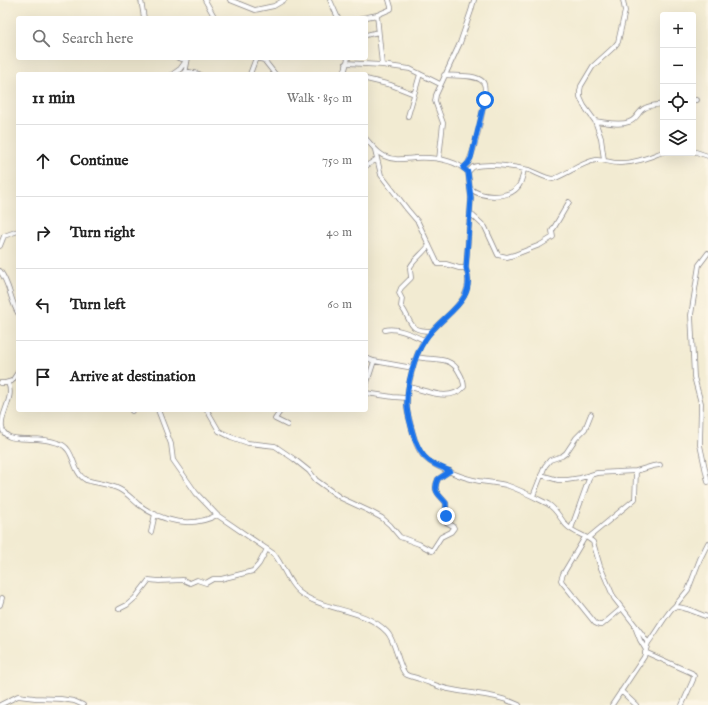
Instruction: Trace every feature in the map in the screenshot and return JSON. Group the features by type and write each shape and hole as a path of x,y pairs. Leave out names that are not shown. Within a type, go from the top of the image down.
{"street":[{"path":"141,0 144,16"},
{"path":"205,0 213,16"},
{"path":"230,0 255,10 274,6 284,0"},
{"path":"330,0 337,16"},
{"path":"368,17 391,9 388,0"},
{"path":"438,159 443,123 435,101 436,95 460,43 474,0"},
{"path":"604,160 601,138 595,121 584,106 580,97 581,86 593,66 618,42 625,10 625,4 622,0"},
{"path":"211,16 212,12"},
{"path":"377,15 382,65"},
{"path":"368,34 378,32"},
{"path":"176,72 186,60"},
{"path":"185,72 187,60"},
{"path":"251,72 254,60"},
{"path":"264,60 273,72"},
{"path":"344,72 347,60"},
{"path":"346,63 382,65 410,69 440,84"},
{"path":"408,116 420,74"},
{"path":"444,75 475,77 485,85 485,100 475,143 469,161 463,168"},
{"path":"368,79 391,85 414,94"},
{"path":"595,121 619,123 630,122 635,119 640,111 645,107 660,104"},
{"path":"368,142 374,149 384,156 396,159 421,158 452,162 468,172 471,189 471,214 466,268 469,280 466,295 424,340 413,368 409,387 407,398 408,413 413,434 422,455 428,460 450,471 478,481 494,482 506,485 533,496 554,508 570,529 593,542 600,566 614,598 648,643"},
{"path":"374,149 381,174 418,222 440,264 446,264 456,268 466,268"},
{"path":"696,152 708,156"},
{"path":"468,172 473,167 486,165 524,169 553,179 589,162 604,160 614,163 626,163 647,159 660,153"},
{"path":"368,165 377,159"},
{"path":"471,189 478,193 489,195 501,196 508,194 519,185 524,169"},
{"path":"471,214 485,227 498,255 507,257 540,245 553,237 552,232 569,202"},
{"path":"0,246 4,236 16,232"},
{"path":"429,245 411,264 411,278 401,288 399,293 402,299 401,306 413,327 417,330 431,331"},
{"path":"708,253 699,265 691,314 694,377 702,403 700,445 708,482"},
{"path":"0,271 6,279 16,310"},
{"path":"385,330 391,329 424,340"},
{"path":"409,387 445,396 459,391 464,387 464,382 458,370 451,362 440,359 417,357"},
{"path":"368,359 413,368"},
{"path":"368,380 374,361"},
{"path":"0,383 8,383 13,380 16,375"},
{"path":"8,383 10,392 2,423 2,428 8,437 16,439 48,440 66,446 81,478 119,489 129,495 138,504 169,520 184,522 205,520 216,515"},
{"path":"368,393 407,398"},
{"path":"159,412 171,444 173,460 196,493 216,515 274,554 280,561 288,580 299,592 310,599 373,620 388,632 405,674 443,688 507,699 518,705"},
{"path":"208,412 219,431 231,438 248,443 275,446 294,459 309,471 316,480 341,498 387,521 400,537 419,544 432,551 441,537 451,532 454,528 446,522 446,503 437,493 436,488 438,479 450,471"},
{"path":"280,412 276,420 287,425"},
{"path":"533,496 540,475 545,466 550,460 566,453 576,438 585,429 591,414"},
{"path":"540,475 558,480 567,480 604,472 636,471 660,465"},
{"path":"622,608 602,626 599,625 561,580 563,574 586,538 635,498 636,471"},
{"path":"570,529 590,476"},
{"path":"151,532 155,514"},
{"path":"612,705 645,651 648,643 667,614 688,590 708,543"},
{"path":"119,608 127,605 135,598 149,580 182,580 190,583 197,580 206,583 213,579 246,574 257,568 268,549"},
{"path":"0,605 2,598"},
{"path":"674,607 689,609 708,617"},
{"path":"634,624 645,651 692,673 694,676 682,705"},
{"path":"621,691 636,705"},
{"path":"0,705 19,696 61,699 74,701 83,705"}],"route":[{"path":"446,516 446,503 437,493 436,488 438,479 450,471 438,466 422,455 413,434 407,407 407,398 413,368 424,340 464,298 468,289 469,276 466,268 471,214 471,189 468,172 463,168 471,158 485,100"}]}
